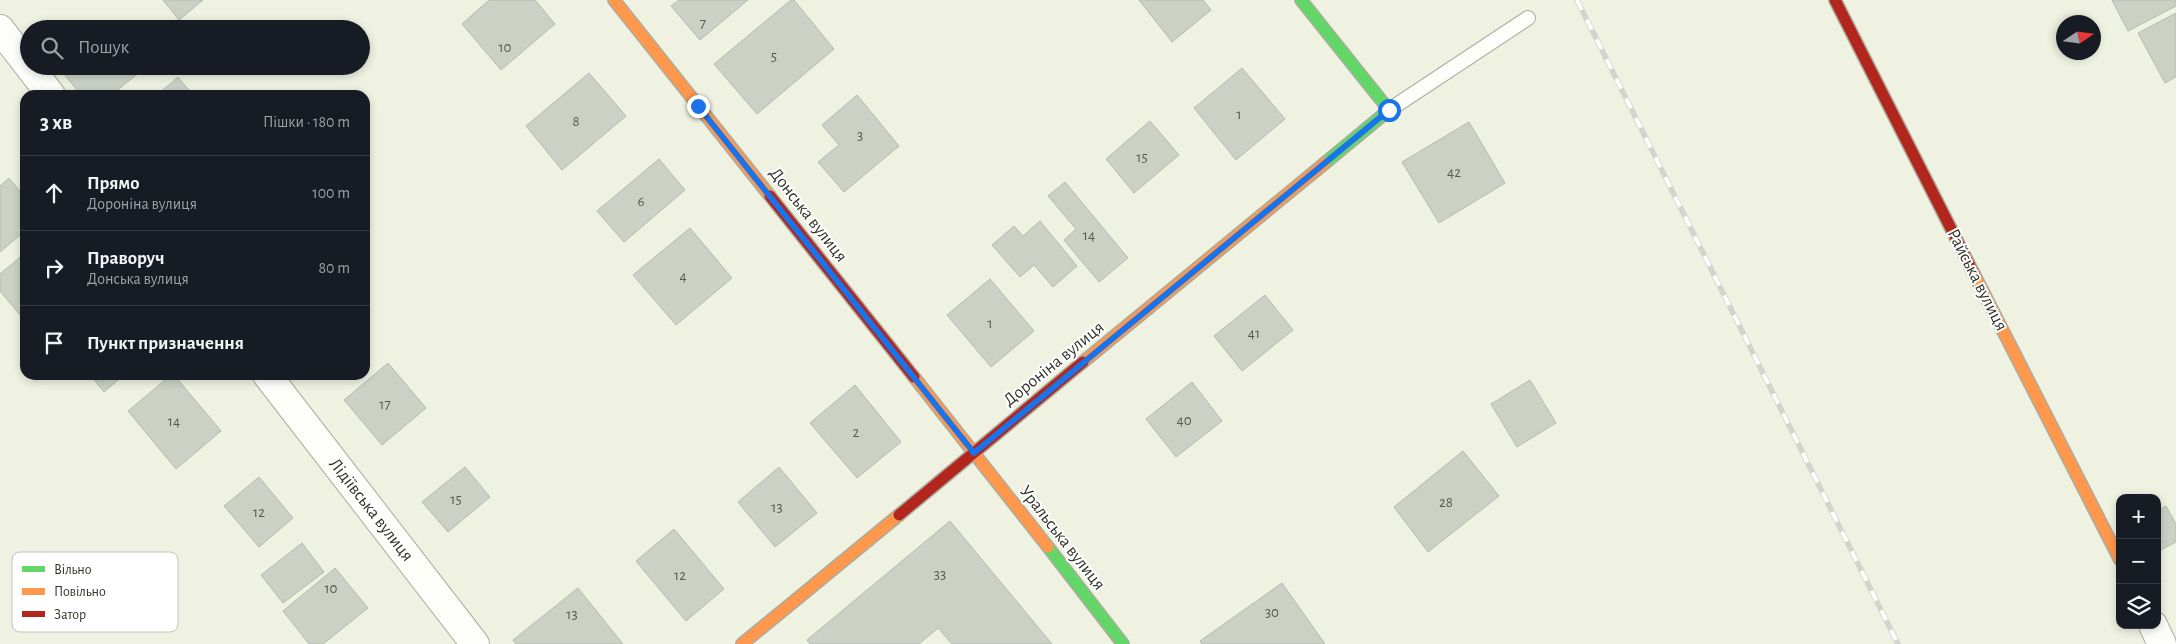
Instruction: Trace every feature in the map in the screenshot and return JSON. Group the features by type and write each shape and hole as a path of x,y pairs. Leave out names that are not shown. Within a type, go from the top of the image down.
{"street":[{"name":"Донська вулиця","path":"614,0 974,453"},
{"path":"1301,0 1389,110"},
{"name":"Райська вулиця","path":"1835,0 2116,552"},
{"path":"0,29 20,55"},
{"path":"36,75 47,90"},
{"name":"Дороніна вулиця","path":"742,644 1389,110"},
{"name":"Лідіївська вулиця","path":"271,380 475,644"},
{"name":"Уральська вулиця","path":"974,453 1123,644"},
{"path":"2155,629 2162,644"}],"lane":[{"path":"1389,110 1528,18"}],"building":[{"path":"163,0 203,0 179,20"},
{"path":"489,0 535,0 555,24 501,70 462,24"},
{"path":"679,0 748,0 700,40 671,6"},
{"path":"791,0 794,0 834,49 757,114 714,64"},
{"path":"1139,0 1203,0 1211,10 1172,42"},
{"path":"2112,0 2176,0 2176,6 2128,31"},
{"path":"2176,13 2176,77 2165,83 2138,33"},
{"path":"1242,68 1285,119 1236,160 1194,108"},
{"path":"589,73 626,116 562,170 526,126"},
{"path":"65,75 136,75 117,90 77,90"},
{"path":"178,77 189,90 163,90"},
{"path":"857,95 899,146 844,192 818,162 839,145 822,125"},
{"path":"1150,121 1179,155 1134,193 1106,159"},
{"path":"1469,122 1505,183 1439,223 1402,162"},
{"path":"659,159 685,190 624,242 597,211"},
{"path":"9,178 20,191 20,235 0,252 0,186"},
{"path":"1065,182 1128,258 1099,282 1064,240 1076,229 1048,196"},
{"path":"1040,221 1077,266 1053,287 1034,265 1020,277 992,245 1014,226 1023,236"},
{"path":"690,228 732,278 676,325 633,275"},
{"path":"20,257 20,315 0,291 0,274"},
{"path":"990,279 1034,331 991,367 947,315"},
{"path":"1265,295 1293,330 1242,371 1214,336"},
{"path":"388,363 426,408 382,445 344,400"},
{"path":"94,380 118,380 104,392"},
{"path":"165,380 178,380 221,431 176,469 128,411"},
{"path":"1530,380 1556,423 1517,447 1491,404"},
{"path":"1192,382 1222,421 1176,457 1146,419"},
{"path":"855,385 901,442 857,478 810,423"},
{"path":"1463,451 1499,496 1428,552 1394,507"},
{"path":"465,467 490,497 448,532 422,502"},
{"path":"779,467 817,513 775,547 738,502"},
{"path":"259,477 293,518 259,547 224,506"},
{"path":"2166,506 2176,524 2176,542 2161,550 2161,539 2161,509"},
{"path":"950,521 1052,644 952,644 938,628 919,644 810,644 807,640"},
{"path":"674,529 724,589 686,621 636,561"},
{"path":"302,543 324,572 283,603 261,575"},
{"path":"335,568 368,608 323,644 309,644 283,611"},
{"path":"1282,583 1325,644 1202,644 1200,641"},
{"path":"578,588 623,644 516,644 513,640"}],"railway":[{"path":"1577,0 1898,644"}],"traffic: fast":[{"path":"1301,0 1389,110 1325,163"},
{"path":"1048,547 1123,644"}],"traffic: slow":[{"path":"614,0 770,196"},
{"path":"1083,362 1325,163"},
{"path":"1974,274 2116,552"},
{"path":"914,377 1048,547"},
{"path":"742,644 899,515"}],"traffic: jam":[{"path":"1835,0 1974,274"},
{"path":"770,196 914,377"},
{"path":"899,515 1083,362"}],"route":[{"path":"698,106 974,453 1389,110"}]}
